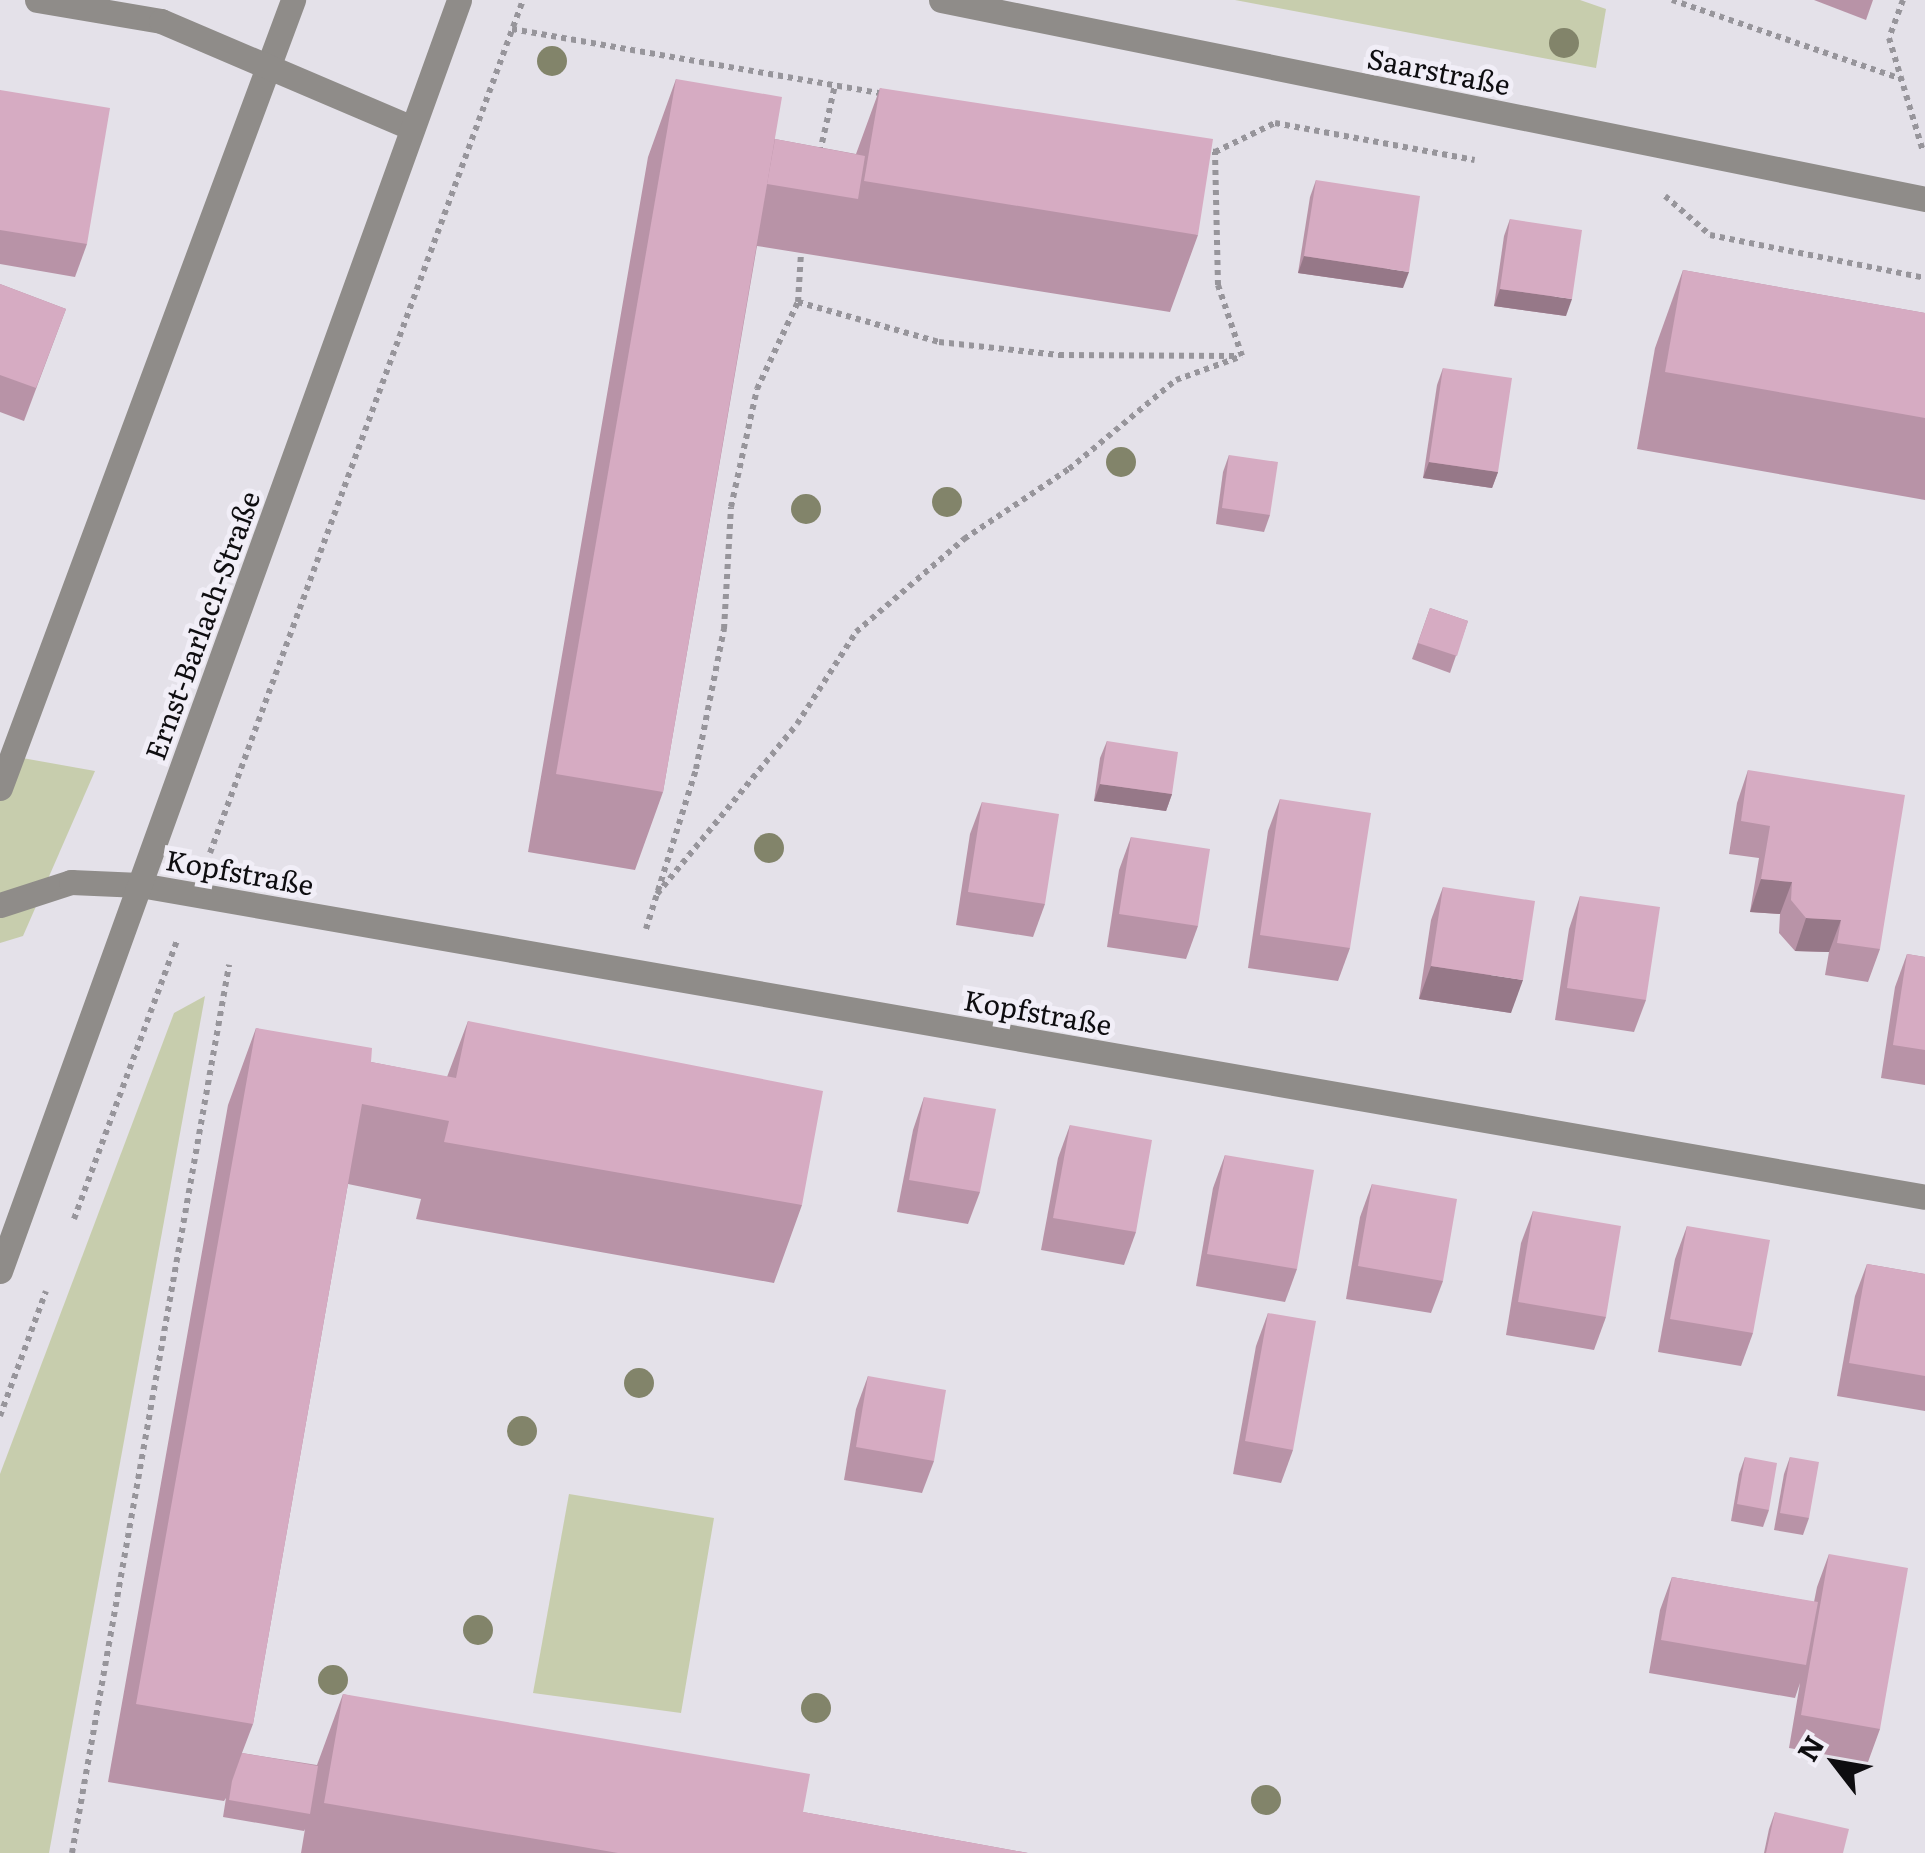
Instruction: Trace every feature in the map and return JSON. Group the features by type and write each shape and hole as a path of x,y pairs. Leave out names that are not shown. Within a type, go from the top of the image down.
{"street":[{"path":"38,0 161,21 412,128"},
{"path":"0,788 293,0"},
{"name":"Ernst-Barlach-Straße","path":"0,1270 459,0"},
{"name":"Saarstraße","path":"941,0 1925,199"},
{"name":"Kopfstraße","path":"0,905 71,882 140,885 194,893 1925,1197"}],"path":[{"path":"68,1234 523,0"},
{"path":"1672,0 1901,79"},
{"path":"1903,0 1889,38 1925,160"},
{"path":"512,30 892,96"},
{"path":"819,156 835,86"},
{"path":"1196,149 1216,152 1274,123 1490,163"},
{"path":"1216,152 1218,285 1242,356"},
{"path":"1646,192 1666,196 1710,235 1925,278"},
{"path":"646,930 696,768 724,629 731,507 757,389 798,302 800,253"},
{"path":"798,302 940,342 1059,355 1242,356"},
{"path":"657,894 797,724 856,632 964,540 1070,469 1176,380 1242,356"},
{"path":"72,1853 229,964"},
{"path":"0,1416 48,1288"}],"green space":[{"path":"1235,0 1580,0 1606,9 1596,68"},
{"path":"0,754 95,771 23,936 0,943"},
{"path":"205,996 49,1853 0,1853 0,1474 174,1013"},
{"path":"569,1494 714,1518 681,1713 533,1693"}],"building":[{"path":"676,79 782,97 663,792 556,774"},
{"path":"880,88 1213,139 1198,235 864,181"},
{"path":"0,90 110,108 87,244 0,230"},
{"path":"775,139 865,156 858,199 767,184"},
{"path":"1316,180 1420,196 1409,272 1304,256"},
{"path":"1510,219 1582,230 1572,299 1500,289"},
{"path":"1683,270 1925,313 1925,418 1665,372"},
{"path":"0,284 66,309 36,388 0,375"},
{"path":"1443,368 1512,378 1498,472 1429,462"},
{"path":"1229,455 1278,462 1270,515 1222,508"},
{"path":"1430,608 1468,621 1457,656 1418,643"},
{"path":"1107,741 1178,752 1172,794 1100,784"},
{"path":"1748,770 1905,795 1880,949 1837,943 1841,920 1806,918 1791,900 1792,882 1761,879 1770,826 1741,821"},
{"path":"1280,799 1371,813 1350,948 1260,935"},
{"path":"982,802 1059,814 1045,904 968,892"},
{"path":"1131,837 1210,849 1198,926 1119,914"},
{"path":"1443,887 1535,901 1523,980 1431,966"},
{"path":"1580,896 1660,907 1646,1000 1567,988"},
{"path":"1907,954 1925,957 1925,1050 1893,1045"},
{"path":"468,1021 823,1091 802,1205 444,1142 449,1121 362,1104 253,1724 136,1704 256,1028 372,1048 371,1062 456,1078"},
{"path":"924,1097 996,1109 980,1192 909,1180"},
{"path":"1070,1125 1152,1140 1136,1232 1053,1218"},
{"path":"1225,1155 1314,1170 1297,1269 1207,1254"},
{"path":"1372,1184 1457,1199 1443,1281 1358,1266"},
{"path":"1533,1211 1621,1226 1606,1317 1518,1302"},
{"path":"1687,1226 1770,1240 1753,1333 1670,1319"},
{"path":"1867,1264 1925,1274 1925,1376 1849,1363"},
{"path":"1268,1313 1316,1321 1293,1450 1245,1441"},
{"path":"868,1376 946,1390 934,1461 856,1447"},
{"path":"1745,1457 1777,1463 1769,1510 1737,1504"},
{"path":"1790,1457 1819,1462 1809,1518 1780,1513"},
{"path":"1829,1554 1908,1568 1880,1729 1801,1715"},
{"path":"1672,1577 1818,1602 1806,1665 1661,1640"},
{"path":"343,1694 810,1774 803,1812 1028,1853 618,1853 324,1803"},
{"path":"242,1753 318,1766 310,1814 229,1800"},
{"path":"1775,1812 1849,1829 1843,1853 1766,1853"}]}
